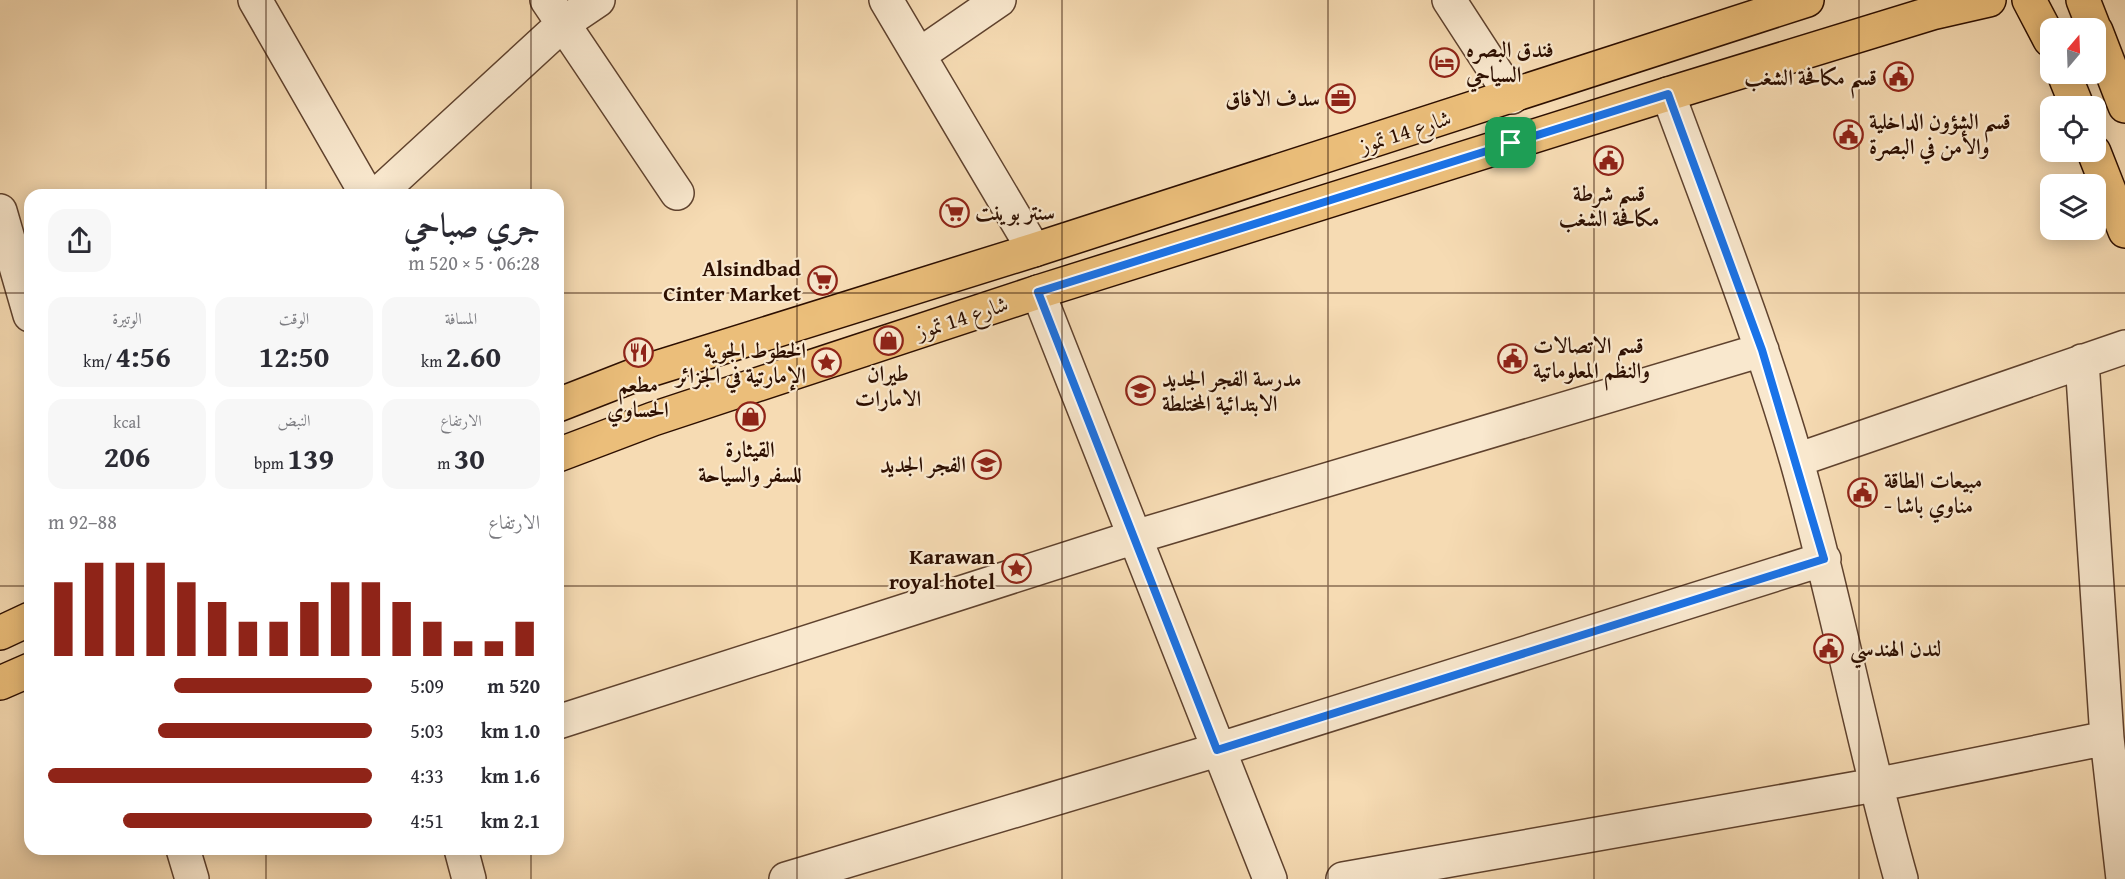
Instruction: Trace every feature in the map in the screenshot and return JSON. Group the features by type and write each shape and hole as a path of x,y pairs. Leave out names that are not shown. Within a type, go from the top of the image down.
{"main road":[{"name":"شارع 14 تموز","path":"564,403 640,373 1512,97 1757,7 1808,0"},
{"name":"شارع 14 تموز","path":"564,453 653,418 1038,292 1668,94 1932,13 1989,0"},
{"path":"2029,0 2040,21"},
{"path":"2083,0 2090,18"},
{"path":"2106,58 2125,106"},
{"path":"2098,162 2125,231"},
{"path":"0,633 24,622"},
{"path":"0,683 24,673"}],"street":[{"path":"255,0 364,189"},
{"path":"383,189 556,12 597,0"},
{"path":"886,0 1034,250"},
{"path":"919,55 999,0"},
{"path":"1449,0 1512,97"},
{"path":"556,12 677,193"},
{"path":"1668,94 1762,350 1797,460 1824,559 1875,785 1901,879"},
{"path":"0,211 24,294"},
{"path":"1038,292 1217,750 1270,879"},
{"path":"1797,460 2125,347"},
{"path":"564,720 1135,537 1762,350"},
{"path":"2082,361 2107,738 2123,879"},
{"path":"786,879 1217,750 1824,559"},
{"path":"1343,879 1875,785 2107,738"},
{"path":"185,855 192,879"},
{"path":"463,855 469,879"}],"place":[{"name":"فندق البصره السياحي","path":"1445,62"},
{"name":"قسم مكافحة الشغب","path":"1898,77"},
{"name":"سدف الافاق","path":"1341,98"},
{"name":"قسم الشؤون الداخلية والأمن في البصرة","path":"1848,134"},
{"name":"قسم شرطة مكافحة الشغب","path":"1609,161"},
{"name":"سنتر بوينت","path":"954,212"},
{"name":"Alsindbad Cinter Market","path":"822,281"},
{"name":"طيران الامارات","path":"888,341"},
{"name":"مطعم الحساوي","path":"638,352"},
{"name":"قسم الاتصالات والنظم المعلوماتية","path":"1512,358"},
{"name":"الخطوط الجوية الإمارتية في الجزائر","path":"827,363"},
{"name":"مدرسة الفجر الجديد الابتدائية المختلطة","path":"1141,391"},
{"name":"القيثارة للسفر والسياحة","path":"750,417"},
{"name":"الفجر الجديد","path":"987,464"},
{"name":"مبيعات الطاقة - مناوي باشا","path":"1863,493"},
{"name":"Karawan royal hotel","path":"1016,569"},
{"name":"لندن الهندسي","path":"1829,648"}],"route":[{"path":"1668,94 1762,350 1797,460 1824,559 1217,750 1038,292 1511,143 1668,94"}]}
